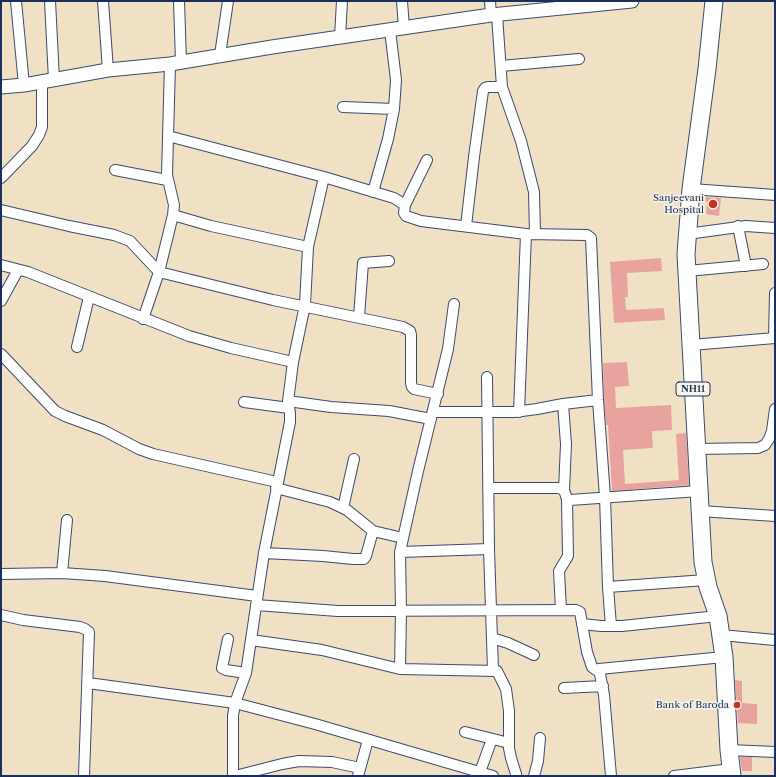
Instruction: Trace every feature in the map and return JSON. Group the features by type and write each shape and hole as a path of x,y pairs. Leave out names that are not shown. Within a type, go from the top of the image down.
{"highway":[{"name":"NH11","path":"714,1 707,69 691,189 687,234 687,271 703,562 706,580 718,616 721,635 724,657 729,750 732,773"}],"street":[{"path":"16,1 24,85"},
{"path":"1,178 28,150 39,135 42,127 48,81 50,1"},
{"path":"103,1 108,70"},
{"path":"143,319 159,272 173,215 174,205 167,180 168,136 176,63 179,1"},
{"path":"220,55 228,1"},
{"path":"340,37 342,1"},
{"path":"402,1 404,28"},
{"path":"490,1 494,15 501,66 502,87 521,141 534,192 530,234 520,412"},
{"path":"1,87 24,85 108,70 176,63 220,55 557,5 632,1"},
{"path":"372,192 388,139 394,110 396,80 390,30"},
{"path":"501,66 579,59"},
{"path":"466,226 483,91 488,87 502,87"},
{"path":"343,107 394,110"},
{"path":"168,136 324,177 394,198 405,205"},
{"path":"427,160 405,205 404,213 409,218 421,221 530,234 587,235 590,238 611,626"},
{"path":"114,170 167,180"},
{"path":"324,177 308,247 305,306 292,362 289,405 290,422 276,485 264,553 246,673 235,703 233,716 232,740 234,776 299,761 332,762 359,772 368,740"},
{"path":"691,189 775,196"},
{"path":"1,210 114,235 130,241 159,272 273,300 403,327 410,331 412,387 414,390 438,394"},
{"path":"173,215 211,226 308,247"},
{"path":"687,234 738,226 775,228"},
{"path":"738,226 746,266"},
{"path":"359,317 363,263 389,261"},
{"path":"687,271 763,264"},
{"path":"1,265 28,272 189,336 231,348 292,362"},
{"path":"1,301 18,270"},
{"path":"691,345 775,338 775,293"},
{"path":"77,347 89,297"},
{"path":"400,669 400,552 448,349 454,304"},
{"path":"1,354 55,411 65,416 103,430 139,449 154,454 276,485 330,502 343,508 373,531 403,538"},
{"path":"487,377 489,549 493,670"},
{"path":"244,402 390,411 432,416 487,412 520,412 563,404 598,400"},
{"path":"561,610 559,571 568,556 566,444 563,404"},
{"path":"697,449 758,448 765,445 772,431 775,409"},
{"path":"343,508 354,459"},
{"path":"488,488 559,488 570,500 699,491"},
{"path":"700,511 775,516"},
{"path":"62,573 68,520"},
{"path":"264,553 364,559 373,531"},
{"path":"400,552 489,549"},
{"path":"1,574 62,573 105,576 256,600 338,611 576,610 580,612 587,652 592,667 596,670 724,657"},
{"path":"608,587 706,580"},
{"path":"1,615 85,629 89,632 84,776"},
{"path":"582,624 611,626 718,616"},
{"path":"721,635 775,640"},
{"path":"492,638 508,643 534,655"},
{"path":"228,639 222,668 246,673"},
{"path":"251,640 322,650 400,669 497,671 506,689 509,711 510,758 516,776"},
{"path":"599,669 603,686 611,776"},
{"path":"88,683 235,703 315,724 492,776"},
{"path":"564,688 603,686"},
{"path":"465,732 509,743"},
{"path":"534,776 538,761 540,738"},
{"path":"480,772 492,739"},
{"path":"729,750 775,752"},
{"path":"674,776 732,773"}],"building":[{"path":"706,197 721,198 719,216 706,214"},
{"path":"661,258 662,271 627,273 628,297 625,297 626,310 664,308 665,320 614,323 610,262"},
{"path":"627,362 629,386 615,387 616,408 671,405 672,430 652,431 653,448 623,450 625,484 679,480 676,434 686,433 689,485 612,491 608,425 606,425 604,400 603,363"},
{"path":"735,680 742,681 742,703 757,704 757,724 738,723"},
{"path":"740,757 752,757 752,771 742,771"}],"place":[{"name":"Sanjeevani Hospital","path":"713,204"},
{"name":"Bank of Baroda","path":"737,705"}]}
